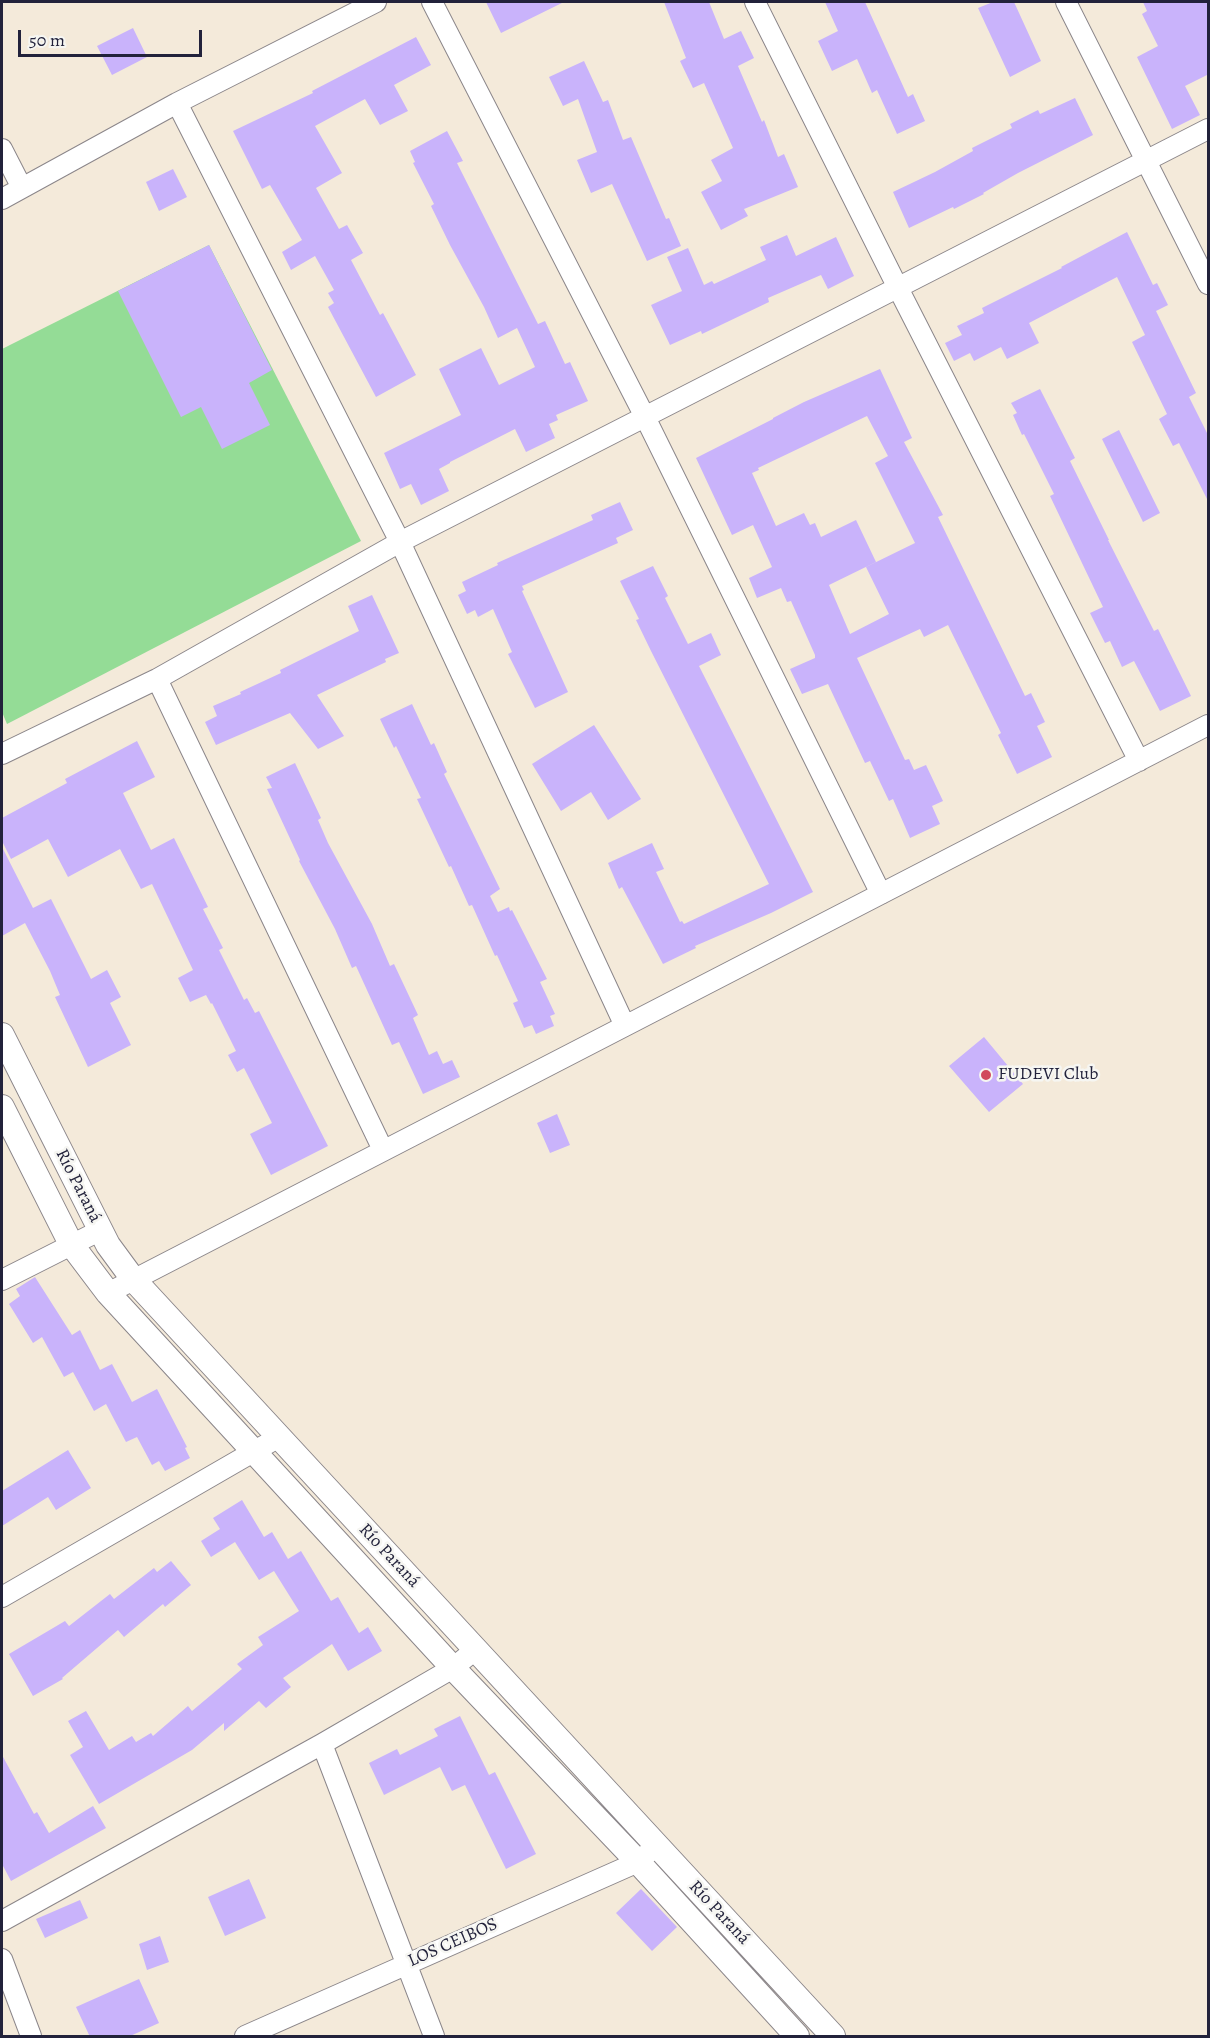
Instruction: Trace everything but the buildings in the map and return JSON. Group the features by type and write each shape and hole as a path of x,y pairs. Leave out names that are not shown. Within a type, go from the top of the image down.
{"street":[{"path":"2,199 177,103 376,2"},
{"path":"432,2 645,417 881,894"},
{"path":"755,2 1139,760"},
{"path":"1066,2 1209,285"},
{"path":"177,103 400,542 625,1026"},
{"path":"2,754 157,680 400,542 1209,129"},
{"path":"2,149 22,188"},
{"path":"157,680 383,1150"},
{"path":"108,1293 1209,725"},
{"name":"Río Paraná","path":"2,1035 108,1245 133,1280 833,2037"},
{"name":"Río Paraná","path":"2,1107 71,1244 108,1293 453,1668 638,1862 797,2037"},
{"path":"2,1280 101,1230"},
{"path":"2,1597 279,1437"},
{"path":"2,1921 322,1744 453,1668 476,1650"},
{"path":"322,1744 434,2037"},
{"name":"LOS CEIBOS","path":"245,2037 638,1862 657,1846"},
{"path":"2,1959 31,2037"}],"green space":[{"path":"209,245 361,541 7,724 2,712 2,349"}],"place":[{"name":"FUDEVI Club","path":"986,1075"}]}
